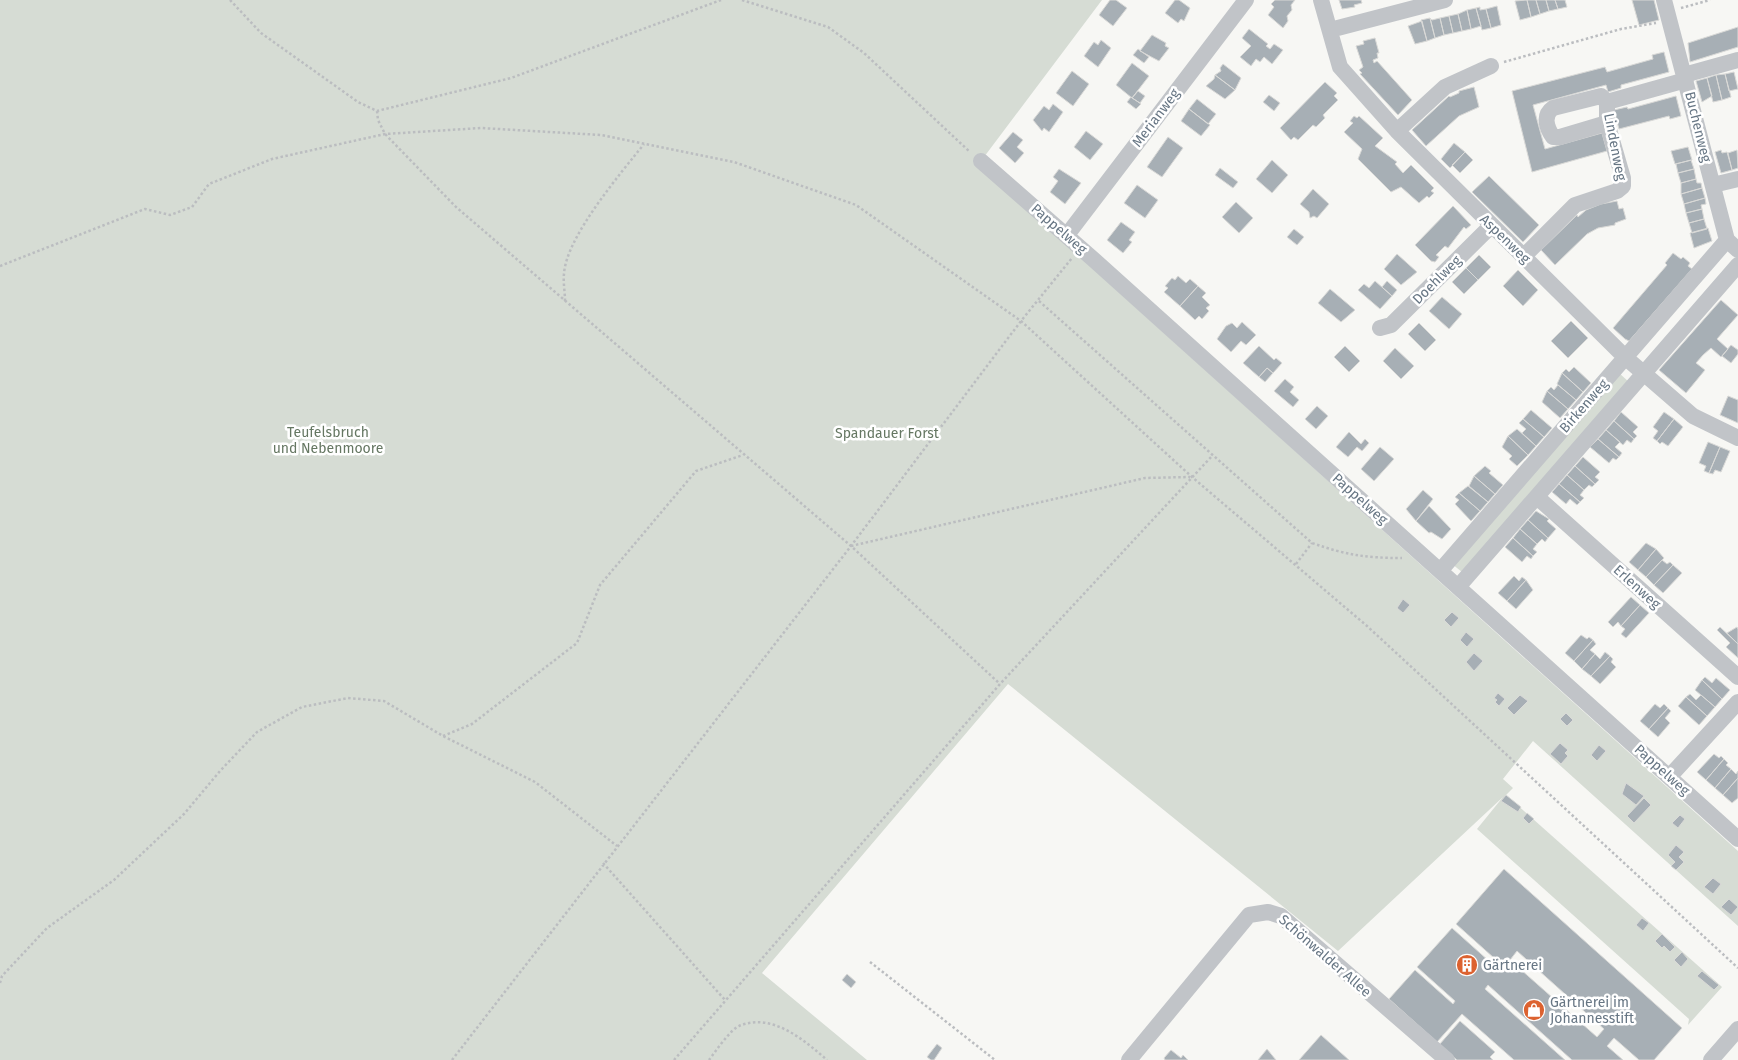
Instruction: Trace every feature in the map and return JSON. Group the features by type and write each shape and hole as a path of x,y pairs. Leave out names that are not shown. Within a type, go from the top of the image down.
{"street":[{"name":"Merianweg","path":"1067,235 1246,0"},
{"name":"Aspenweg","path":"1321,0 1340,67 1397,131 1626,358 1693,416 1738,438"},
{"path":"1330,30 1445,0"},
{"name":"Buchenweg","path":"1667,11 1713,185 1732,245"},
{"path":"1608,123 1560,137 1553,136 1546,118 1548,112 1553,108 1601,96 1607,102 1738,60"},
{"path":"1397,131 1445,87 1491,66"},
{"name":"Lindenweg","path":"1523,257 1575,205 1617,191 1623,186 1623,178 1608,123 1607,102"},
{"name":"Pappelweg","path":"980,161 1067,235 1738,839"},
{"path":"1713,185 1738,179"},
{"name":"Doehlweg","path":"1380,328 1391,325 1491,226"},
{"name":"Birkenweg","path":"1440,570 1626,358 1732,245"},
{"name":"Birkenweg","path":"1458,587 1738,265"},
{"name":"Erlenweg","path":"1537,497 1738,676"},
{"path":"1670,776 1738,702"},
{"name":"Schönwalder Allee","path":"1129,1060 1249,915 1262,912 1281,916 1447,1060"},
{"path":"1711,1060 1738,1029"}],"path":[{"path":"230,0 261,33 358,102 377,111 512,78 720,0"},
{"path":"742,0 828,27 864,53 980,161"},
{"path":"1491,66 1621,30 1667,11 1710,0"},
{"path":"377,111 378,120 385,134 456,208 850,546 1000,684"},
{"path":"0,266 145,209 170,214 192,207 209,184 272,159 385,134 481,128 602,135 734,162 856,205 1021,321 1192,477 1367,626 1738,968"},
{"path":"565,302 564,272 573,246 591,213 644,144"},
{"path":"452,1060 850,546 1021,321 1080,248"},
{"path":"1038,301 1312,544 1341,554 1362,558 1426,558"},
{"path":"443,736 472,724 577,643 600,585 696,471 743,455"},
{"path":"674,1060 1000,684 1212,456"},
{"path":"850,546 1145,478 1192,477"},
{"path":"1296,564 1312,544"},
{"path":"0,983 2,976 47,928 114,880 184,814 220,771 257,732 302,707 348,698 384,701 443,736 535,782 617,846"},
{"path":"604,863 725,1000"},
{"path":"870,962 995,1060"},
{"path":"709,1060 738,1026 767,1021 804,1039 827,1060"}],"green space":[{"name":"Spandauer Forst","path":"0,0 1102,0 978,165 1738,851 1738,926 1533,741 1503,779 1513,788 1506,795 1722,987 1688,1025 1689,1019 1477,829 1503,797 1338,951 1008,684 762,973 867,1060 0,1060"},
{"path":"1619,373 1629,382 1462,572 1452,564"}],"building":[{"path":"1110,0 1116,0 1127,8 1113,26 1099,15"},
{"path":"1175,0 1179,0 1190,8 1184,21 1181,19 1178,23 1165,13"},
{"path":"1275,0 1295,0 1291,5 1292,10 1287,16 1288,21 1283,28 1268,15 1274,7 1271,4"},
{"path":"1339,0 1361,0 1362,3 1354,5 1355,7 1342,9"},
{"path":"1527,0 1536,0 1540,14 1531,17"},
{"path":"1527,0 1531,17 1520,20 1515,1"},
{"path":"1536,0 1546,0 1549,11 1540,14"},
{"path":"1546,0 1555,0 1558,9 1549,11"},
{"path":"1555,0 1565,0 1567,7 1558,9"},
{"path":"1632,0 1654,0 1659,20 1639,25"},
{"path":"1497,6 1501,25 1491,28 1486,9"},
{"path":"1480,7 1480,10 1486,9 1491,28 1482,30 1476,8"},
{"path":"1476,8 1481,26 1471,29 1467,10"},
{"path":"1467,10 1471,29 1462,31 1458,14"},
{"path":"1458,14 1462,31 1453,33 1449,16"},
{"path":"1449,16 1453,33 1444,35 1440,18"},
{"path":"1430,18 1432,20 1440,18 1444,35 1435,38"},
{"path":"1430,18 1435,38 1427,41 1421,20"},
{"path":"1422,21 1427,41 1415,44 1408,26"},
{"path":"1738,27 1738,47 1690,62 1688,43"},
{"path":"1249,29 1268,44 1266,46 1270,49 1274,44 1283,50 1272,64 1264,57 1260,62 1256,59 1251,66 1240,57 1251,46 1242,38"},
{"path":"1152,35 1166,43 1165,46 1169,48 1159,61 1140,51"},
{"path":"1375,38 1379,53 1377,53 1378,58 1373,60 1374,63 1377,61 1412,100 1398,115 1360,74 1362,73 1359,70 1363,67 1356,46 1364,44 1363,41"},
{"path":"1101,40 1111,48 1098,67 1084,56 1094,42 1098,45"},
{"path":"1138,49 1149,57 1144,63 1133,55"},
{"path":"1664,52 1669,72 1621,85 1621,88 1608,92 1606,85 1533,105 1545,149 1602,133 1607,151 1532,172 1512,91 1605,67 1607,72 1653,59 1652,55"},
{"path":"1132,63 1149,76 1132,98 1116,85"},
{"path":"1223,64 1241,78 1235,90 1215,75 1221,71 1220,68"},
{"path":"1072,71 1089,84 1073,106 1056,93"},
{"path":"1734,72 1738,89 1729,91 1725,74"},
{"path":"1725,74 1731,97 1722,100 1716,75"},
{"path":"1215,75 1235,90 1225,99 1206,86 1214,79"},
{"path":"1716,75 1722,100 1713,102 1707,78"},
{"path":"1707,78 1712,96 1702,102 1696,81"},
{"path":"1325,82 1337,93 1334,96 1338,100 1323,115 1325,118 1316,127 1313,125 1298,140 1294,137 1291,140 1280,128"},
{"path":"1474,87 1479,107 1459,116 1426,146 1412,130 1449,96"},
{"path":"1138,91 1145,96 1140,103 1132,98"},
{"path":"1269,95 1280,103 1274,111 1263,102"},
{"path":"1676,96 1681,116 1670,119 1669,116 1619,129 1614,110 1627,107 1628,109"},
{"path":"1131,97 1141,104 1136,109 1127,102"},
{"path":"1197,99 1216,114 1208,124 1189,109"},
{"path":"1053,104 1063,112 1049,132 1044,128 1042,131 1033,120 1044,106 1049,110"},
{"path":"1189,109 1210,125 1201,136 1181,121"},
{"path":"1354,116 1357,118 1359,116 1383,138 1375,146 1397,162 1395,164 1403,173 1411,165 1434,188 1431,191 1434,193 1429,198 1427,196 1419,203 1401,187 1391,192 1358,159 1362,149 1344,132 1353,123 1350,121"},
{"path":"1086,131 1103,144 1090,160 1074,147"},
{"path":"1013,132 1023,140 1017,147 1024,153 1015,163 999,148"},
{"path":"1168,137 1183,148 1162,177 1147,167"},
{"path":"1454,143 1465,152 1450,168 1441,159"},
{"path":"1688,147 1692,160 1675,164 1671,151"},
{"path":"1721,150 1722,153 1727,152 1732,170 1721,173 1715,152"},
{"path":"1737,150 1738,168 1732,170 1728,153"},
{"path":"1465,152 1473,160 1460,173 1452,165"},
{"path":"1272,160 1288,175 1272,193 1256,179"},
{"path":"1691,160 1694,169 1678,173 1676,164"},
{"path":"1220,168 1238,182 1233,188 1215,175"},
{"path":"1059,169 1081,183 1065,204 1050,192 1058,181 1053,177"},
{"path":"1694,169 1696,179 1681,183 1678,173"},
{"path":"1489,176 1539,225 1523,242 1472,192"},
{"path":"1696,179 1697,183 1701,183 1702,188 1681,194 1681,183"},
{"path":"1137,185 1158,200 1145,218 1124,203"},
{"path":"1702,188 1705,198 1684,204 1681,194"},
{"path":"1313,189 1329,204 1317,218 1314,216 1310,218 1309,212 1300,204"},
{"path":"1705,198 1706,204 1701,205 1702,209 1686,213 1684,204"},
{"path":"1617,201 1619,209 1623,208 1626,219 1615,223 1615,225 1598,228 1587,234 1555,265 1541,250 1577,215 1578,217 1586,210 1601,204"},
{"path":"1236,202 1253,218 1239,233 1222,217"},
{"path":"1453,206 1471,225 1466,229 1464,227 1448,248 1445,246 1436,255 1439,257 1435,262 1431,261 1415,245"},
{"path":"1702,209 1704,219 1689,223 1686,213"},
{"path":"1704,219 1707,229 1692,233 1689,223"},
{"path":"1121,222 1135,232 1129,240 1132,242 1123,253 1107,240"},
{"path":"1708,228 1712,241 1694,248 1690,233"},
{"path":"1294,229 1304,237 1297,245 1287,237"},
{"path":"1673,253 1681,259 1683,257 1690,263 1688,266 1692,269 1629,341 1625,339 1613,328 1667,265 1665,263"},
{"path":"1397,254 1417,272 1401,285 1384,269"},
{"path":"1479,255 1491,267 1478,280 1466,268"},
{"path":"1466,268 1478,280 1464,294 1452,282"},
{"path":"1518,270 1538,290 1523,306 1503,286"},
{"path":"1178,276 1186,283 1190,279 1198,286 1180,306 1164,292 1168,288 1165,286 1172,278 1175,280"},
{"path":"1375,281 1392,296 1380,309 1358,290 1364,284 1369,288"},
{"path":"1387,281 1397,290 1392,296 1382,287"},
{"path":"1198,286 1206,293 1202,297 1210,305 1206,308 1209,311 1202,319 1199,316 1195,320 1180,306"},
{"path":"1330,289 1355,310 1341,322 1318,303"},
{"path":"1442,297 1462,314 1449,329 1429,311"},
{"path":"1721,300 1738,315 1717,339 1728,349 1721,357 1711,348 1703,355 1696,363 1705,370 1686,393 1659,370"},
{"path":"1571,321 1588,338 1568,358 1551,341"},
{"path":"1242,322 1256,335 1246,345 1241,341 1231,352 1217,339 1226,326 1232,323 1237,328"},
{"path":"1419,323 1436,340 1425,351 1408,334"},
{"path":"1731,345 1738,350 1738,354 1731,363 1722,356"},
{"path":"1259,346 1274,360 1276,358 1282,363 1273,373 1267,368 1259,377 1243,363"},
{"path":"1345,346 1360,361 1349,372 1334,357"},
{"path":"1395,348 1414,366 1401,379 1383,361"},
{"path":"1574,367 1591,383 1583,392 1562,373 1566,369 1569,372"},
{"path":"1267,368 1273,373 1265,382 1259,377"},
{"path":"1562,373 1583,392 1576,400 1557,384"},
{"path":"1285,379 1294,387 1290,392 1299,400 1293,407 1274,391"},
{"path":"1558,385 1576,400 1568,409 1547,391 1551,387 1554,390"},
{"path":"1547,391 1568,409 1560,418 1542,402"},
{"path":"1728,396 1738,400 1738,423 1720,415"},
{"path":"1317,406 1328,416 1316,429 1305,419"},
{"path":"1531,410 1552,428 1544,437 1523,419"},
{"path":"1621,412 1638,427 1633,432 1637,436 1634,439 1614,421"},
{"path":"1664,412 1674,419 1657,441 1653,438 1658,431 1653,427"},
{"path":"1523,419 1544,437 1536,446 1522,433 1526,429 1519,423"},
{"path":"1674,419 1683,427 1668,446 1662,442 1660,444 1657,441"},
{"path":"1614,421 1634,439 1631,443 1627,440 1623,445 1606,430"},
{"path":"1517,429 1536,446 1528,455 1508,436"},
{"path":"1606,430 1620,442 1615,447 1622,453 1619,457 1598,439"},
{"path":"1349,432 1361,444 1365,439 1369,443 1362,451 1357,447 1348,457 1336,447"},
{"path":"1508,436 1528,455 1517,466 1509,459 1512,456 1502,447"},
{"path":"1598,439 1619,457 1616,460 1613,458 1609,463 1590,447"},
{"path":"1708,442 1720,447 1709,473 1704,471 1706,466 1699,463"},
{"path":"1380,447 1394,459 1374,481 1361,469"},
{"path":"1720,447 1730,451 1721,472 1715,470 1713,474 1709,473"},
{"path":"1583,457 1600,472 1595,477 1599,480 1595,484 1575,466"},
{"path":"1485,466 1491,471 1489,473 1503,485 1495,494 1474,476"},
{"path":"1575,466 1595,484 1592,487 1589,485 1584,490 1567,475"},
{"path":"1567,475 1584,490 1580,495 1584,498 1580,502 1559,484"},
{"path":"1474,476 1495,494 1488,502 1469,486"},
{"path":"1559,484 1580,502 1577,505 1570,499 1566,504 1552,492"},
{"path":"1468,486 1488,502 1480,511 1459,493"},
{"path":"1423,490 1433,499 1416,521 1406,509"},
{"path":"1459,493 1480,511 1471,521 1455,504 1459,500 1455,497"},
{"path":"1429,506 1451,529 1442,539 1431,532 1429,533 1416,521"},
{"path":"1536,511 1549,519 1547,521 1556,529 1548,538 1528,520"},
{"path":"1528,520 1548,538 1545,542 1542,539 1537,544 1520,529"},
{"path":"1520,529 1537,544 1533,549 1537,552 1533,556 1513,538"},
{"path":"1513,538 1533,556 1531,559 1527,556 1522,562 1505,547"},
{"path":"1646,543 1656,549 1638,570 1629,562"},
{"path":"1656,549 1664,558 1646,577 1638,570"},
{"path":"1662,560 1667,564 1670,562 1673,565 1654,585 1646,577"},
{"path":"1673,565 1682,573 1663,593 1654,585"},
{"path":"1514,576 1519,581 1522,577 1526,580 1507,601 1498,593"},
{"path":"1526,580 1533,590 1516,609 1507,601"},
{"path":"1631,597 1640,605 1621,626 1618,622 1613,627 1608,622"},
{"path":"1403,599 1410,605 1403,613 1397,608"},
{"path":"1640,605 1649,613 1626,638 1621,634 1625,629 1621,626"},
{"path":"1452,612 1459,618 1451,627 1444,620"},
{"path":"1720,627 1738,644 1738,658 1726,647 1730,643 1717,630"},
{"path":"1737,627 1738,629 1738,644 1727,633"},
{"path":"1466,632 1474,639 1467,647 1460,640"},
{"path":"1581,635 1593,640 1574,661 1565,653"},
{"path":"1593,640 1596,644 1590,650 1595,654 1582,669 1574,661"},
{"path":"1605,652 1610,656 1591,676 1582,669 1595,654 1600,659"},
{"path":"1474,653 1483,661 1474,671 1466,662"},
{"path":"1610,656 1613,659 1611,662 1616,667 1600,684 1591,676"},
{"path":"1705,677 1712,683 1716,678 1730,690 1722,699 1702,680"},
{"path":"1702,680 1722,699 1715,707 1695,690"},
{"path":"1498,693 1505,699 1499,706 1494,698"},
{"path":"1690,694 1696,700 1701,695 1715,707 1707,716 1686,697"},
{"path":"1520,695 1528,701 1514,715 1507,708"},
{"path":"1686,697 1707,716 1699,725 1678,706"},
{"path":"1655,704 1660,708 1664,704 1668,708 1649,729 1640,721"},
{"path":"1668,708 1671,711 1665,718 1670,723 1658,737 1649,729"},
{"path":"1566,713 1573,720 1567,726 1560,719"},
{"path":"1560,743 1568,750 1565,753 1568,756 1561,764 1550,754"},
{"path":"1599,745 1606,751 1597,761 1591,755"},
{"path":"1714,754 1724,759 1706,780 1697,772"},
{"path":"1724,759 1728,763 1726,765 1731,769 1715,788 1706,780"},
{"path":"1731,769 1736,774 1738,771 1738,778 1723,795 1715,788"},
{"path":"1738,778 1738,798 1732,803 1723,795"},
{"path":"1626,783 1644,796 1636,805 1622,794"},
{"path":"1506,795 1521,807 1518,812 1501,801"},
{"path":"1644,798 1651,805 1634,823 1627,816"},
{"path":"1527,813 1534,819 1529,824 1523,818"},
{"path":"1680,815 1685,819 1678,828 1672,823"},
{"path":"1676,845 1684,852 1679,857 1684,862 1676,870 1671,866 1675,862 1668,855"},
{"name":"Gärtnerei","path":"1504,869 1682,1028 1654,1060 1639,1060 1614,1038 1607,1046 1623,1060 1572,1060 1488,985 1485,989 1565,1060 1514,1060 1462,1014 1437,1042 1389,999 1415,970 1453,1004 1455,1001 1417,967 1452,928 1490,962 1494,958 1456,924","holes":["1517,951 1604,1029 1597,1037 1510,960"]},
{"path":"1713,878 1721,884 1713,894 1704,887"},
{"path":"1729,899 1738,907 1731,915 1721,907"},
{"path":"1642,918 1649,923 1643,931 1636,925"},
{"path":"1662,934 1675,947 1670,952 1664,946 1662,948 1655,941"},
{"path":"1682,952 1688,959 1681,967 1674,960"},
{"path":"1702,971 1719,985 1714,990 1697,976"},
{"path":"847,974 856,982 851,988 842,980"},
{"path":"1460,1021 1495,1052 1490,1057 1493,1060 1457,1060 1439,1045"},
{"path":"1321,1035 1349,1060 1299,1060"},
{"path":"937,1044 942,1048 934,1060 931,1060 927,1057"},
{"path":"1267,1049 1276,1060 1258,1060"},
{"path":"1171,1050 1181,1058 1183,1055 1188,1060 1165,1060 1164,1058"}],"place":[{"name":"Gärtnerei","path":"1467,965"},
{"name":"Gärtnerei im Johannesstift","path":"1534,1010"}],"park label":[{"name":"Teufelsbruch und Nebenmoore","path":"328,440"}]}
